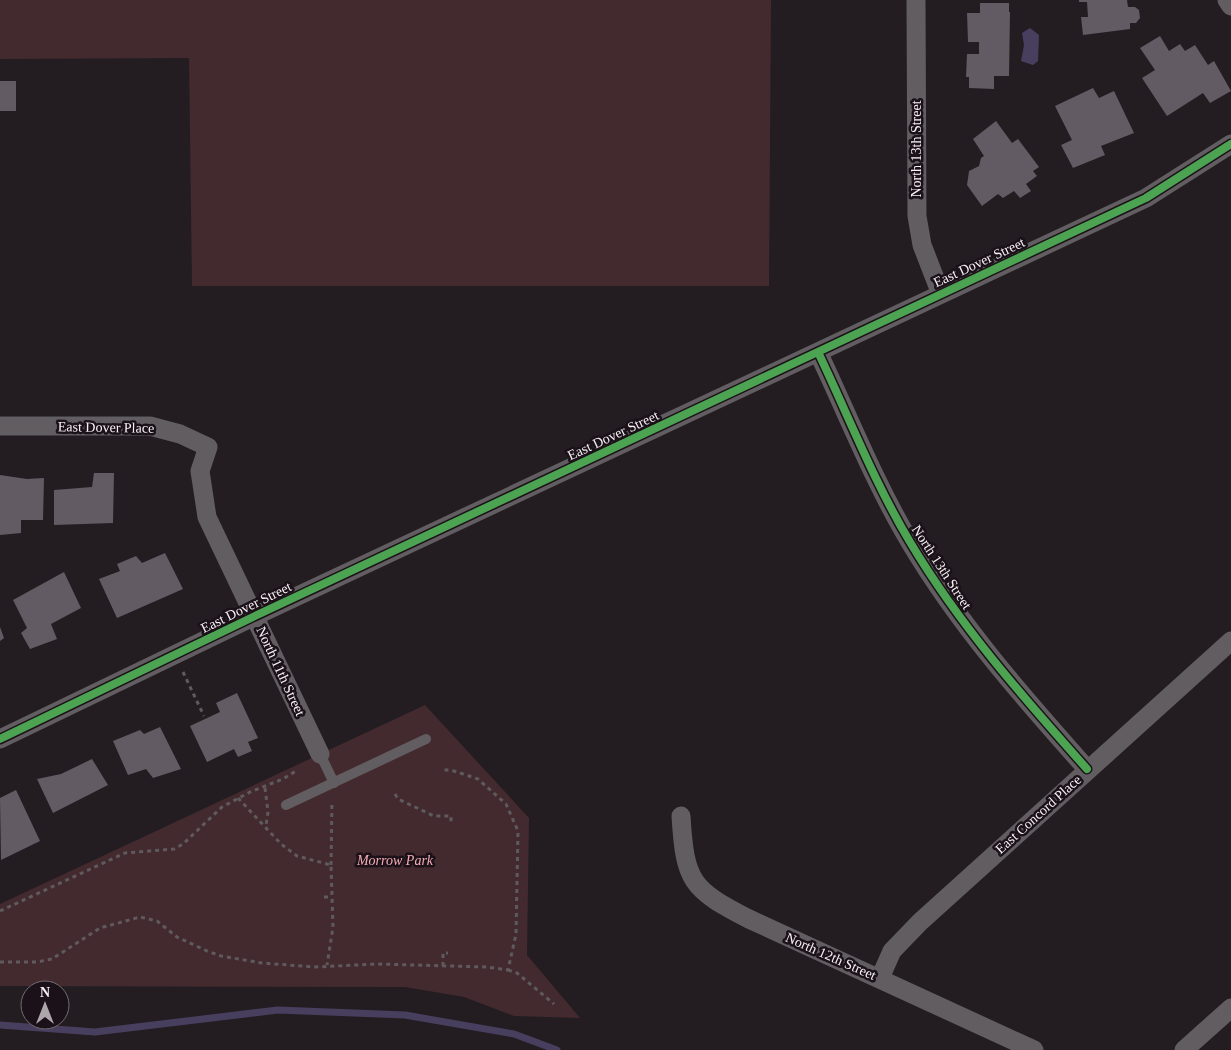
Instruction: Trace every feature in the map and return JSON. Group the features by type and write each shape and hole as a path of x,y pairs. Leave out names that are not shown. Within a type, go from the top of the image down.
{"street":[{"name":"North 13th Street","path":"916,0 917,216 922,245 941,294"},
{"path":"1227,0 1231,6"},
{"name":"East Dover Street","path":"0,738 255,616 1146,198 1231,144"},
{"name":"North 13th Street","path":"818,352 890,504 932,576 986,653 1087,769"},
{"name":"East Dover Place","path":"0,426 150,426 180,434 208,447"},
{"name":"North 11th Street","path":"208,447 200,471 207,517 320,754"},
{"name":"East Concord Place","path":"880,978 892,951 902,939 1087,769 1231,641"},
{"name":"North 12th Street","path":"681,816 682,842 689,872 696,885 706,895 748,919 1034,1050"},
{"path":"1184,1050 1231,1008"}],"lane":[{"path":"286,806 426,739"},
{"name":"North 11th Street","path":"320,754 334,783"}],"path":[{"path":"175,655 204,716"},
{"path":"442,770 451,770 478,779 506,804 518,831 516,934 508,970"},
{"path":"0,911 124,853 174,849 183,844 222,807 238,798 265,788 296,771"},
{"path":"327,965 333,927 330,814 334,783"},
{"path":"265,788 268,812 266,825"},
{"path":"395,794 398,799 434,816 451,816 451,825"},
{"path":"238,798 266,825 281,844 297,856 331,865"},
{"path":"324,898 332,898"},
{"path":"0,962 37,962 52,959 100,928 140,917 157,921 177,937 221,956 281,965 315,967 327,965 443,966 508,970 517,973 554,1004"},
{"path":"443,966 443,953 448,953"}],"green space":[{"path":"0,0 771,0 769,286 192,286 189,58 0,59"},
{"name":"Morrow Park","path":"425,705 529,818 527,955 580,1018 514,1016 464,997 405,987 70,986 70,980 20,980 20,986 0,986 0,904"}],"shaded area":[{"path":"1030,28 1039,35 1038,61 1033,65 1021,61 1024,45 1022,33"}],"building":[{"path":"1079,0 1127,0 1128,7 1135,7 1139,10 1140,18 1136,23 1130,23 1130,29 1083,35 1081,17 1088,17 1087,2 1079,2"},
{"path":"980,3 1009,3 1009,76 994,76 994,89 969,88 969,77 966,77 967,54 979,54 979,42 968,42 967,13 980,13"},
{"path":"1160,36 1169,51 1180,44 1185,51 1195,45 1208,65 1214,61 1231,91 1210,103 1203,93 1167,116 1142,78 1155,70 1140,48"},
{"path":"0,81 16,81 16,111 0,111"},
{"path":"1093,88 1099,98 1114,91 1134,133 1101,146 1105,155 1073,168 1061,145 1072,140 1055,106"},
{"path":"996,121 1012,143 1018,139 1039,167 1033,171 1037,176 1026,184 1031,191 1020,198 1014,191 1003,198 998,194 982,206 967,185 969,171 979,166 981,158 984,156 973,139"},
{"path":"94,473 114,473 113,523 54,525 54,490 92,487"},
{"path":"0,475 27,479 44,478 43,520 21,520 21,533 0,535"},
{"path":"165,553 183,589 117,618 99,579 120,571 117,564 136,556 142,563"},
{"path":"64,572 81,608 51,624 57,639 30,649 21,633 27,628 13,600"},
{"path":"0,627 4,638 0,641"},
{"path":"237,693 258,738 248,742 252,751 238,757 234,749 207,762 190,726 220,712 216,703"},
{"path":"160,727 181,769 153,778 146,769 128,775 113,741 140,730 144,734"},
{"path":"92,759 108,785 53,813 37,779 61,774"},
{"path":"16,790 40,841 1,860 0,798"}],"waterway":[{"path":"0,1025 95,1032 278,1010 405,1015 514,1034 557,1050"}],"cycle path":[{"path":"0,739 255,616 1146,198 1231,144"},
{"path":"818,352 885,496 929,573 993,660 1087,769"}]}
